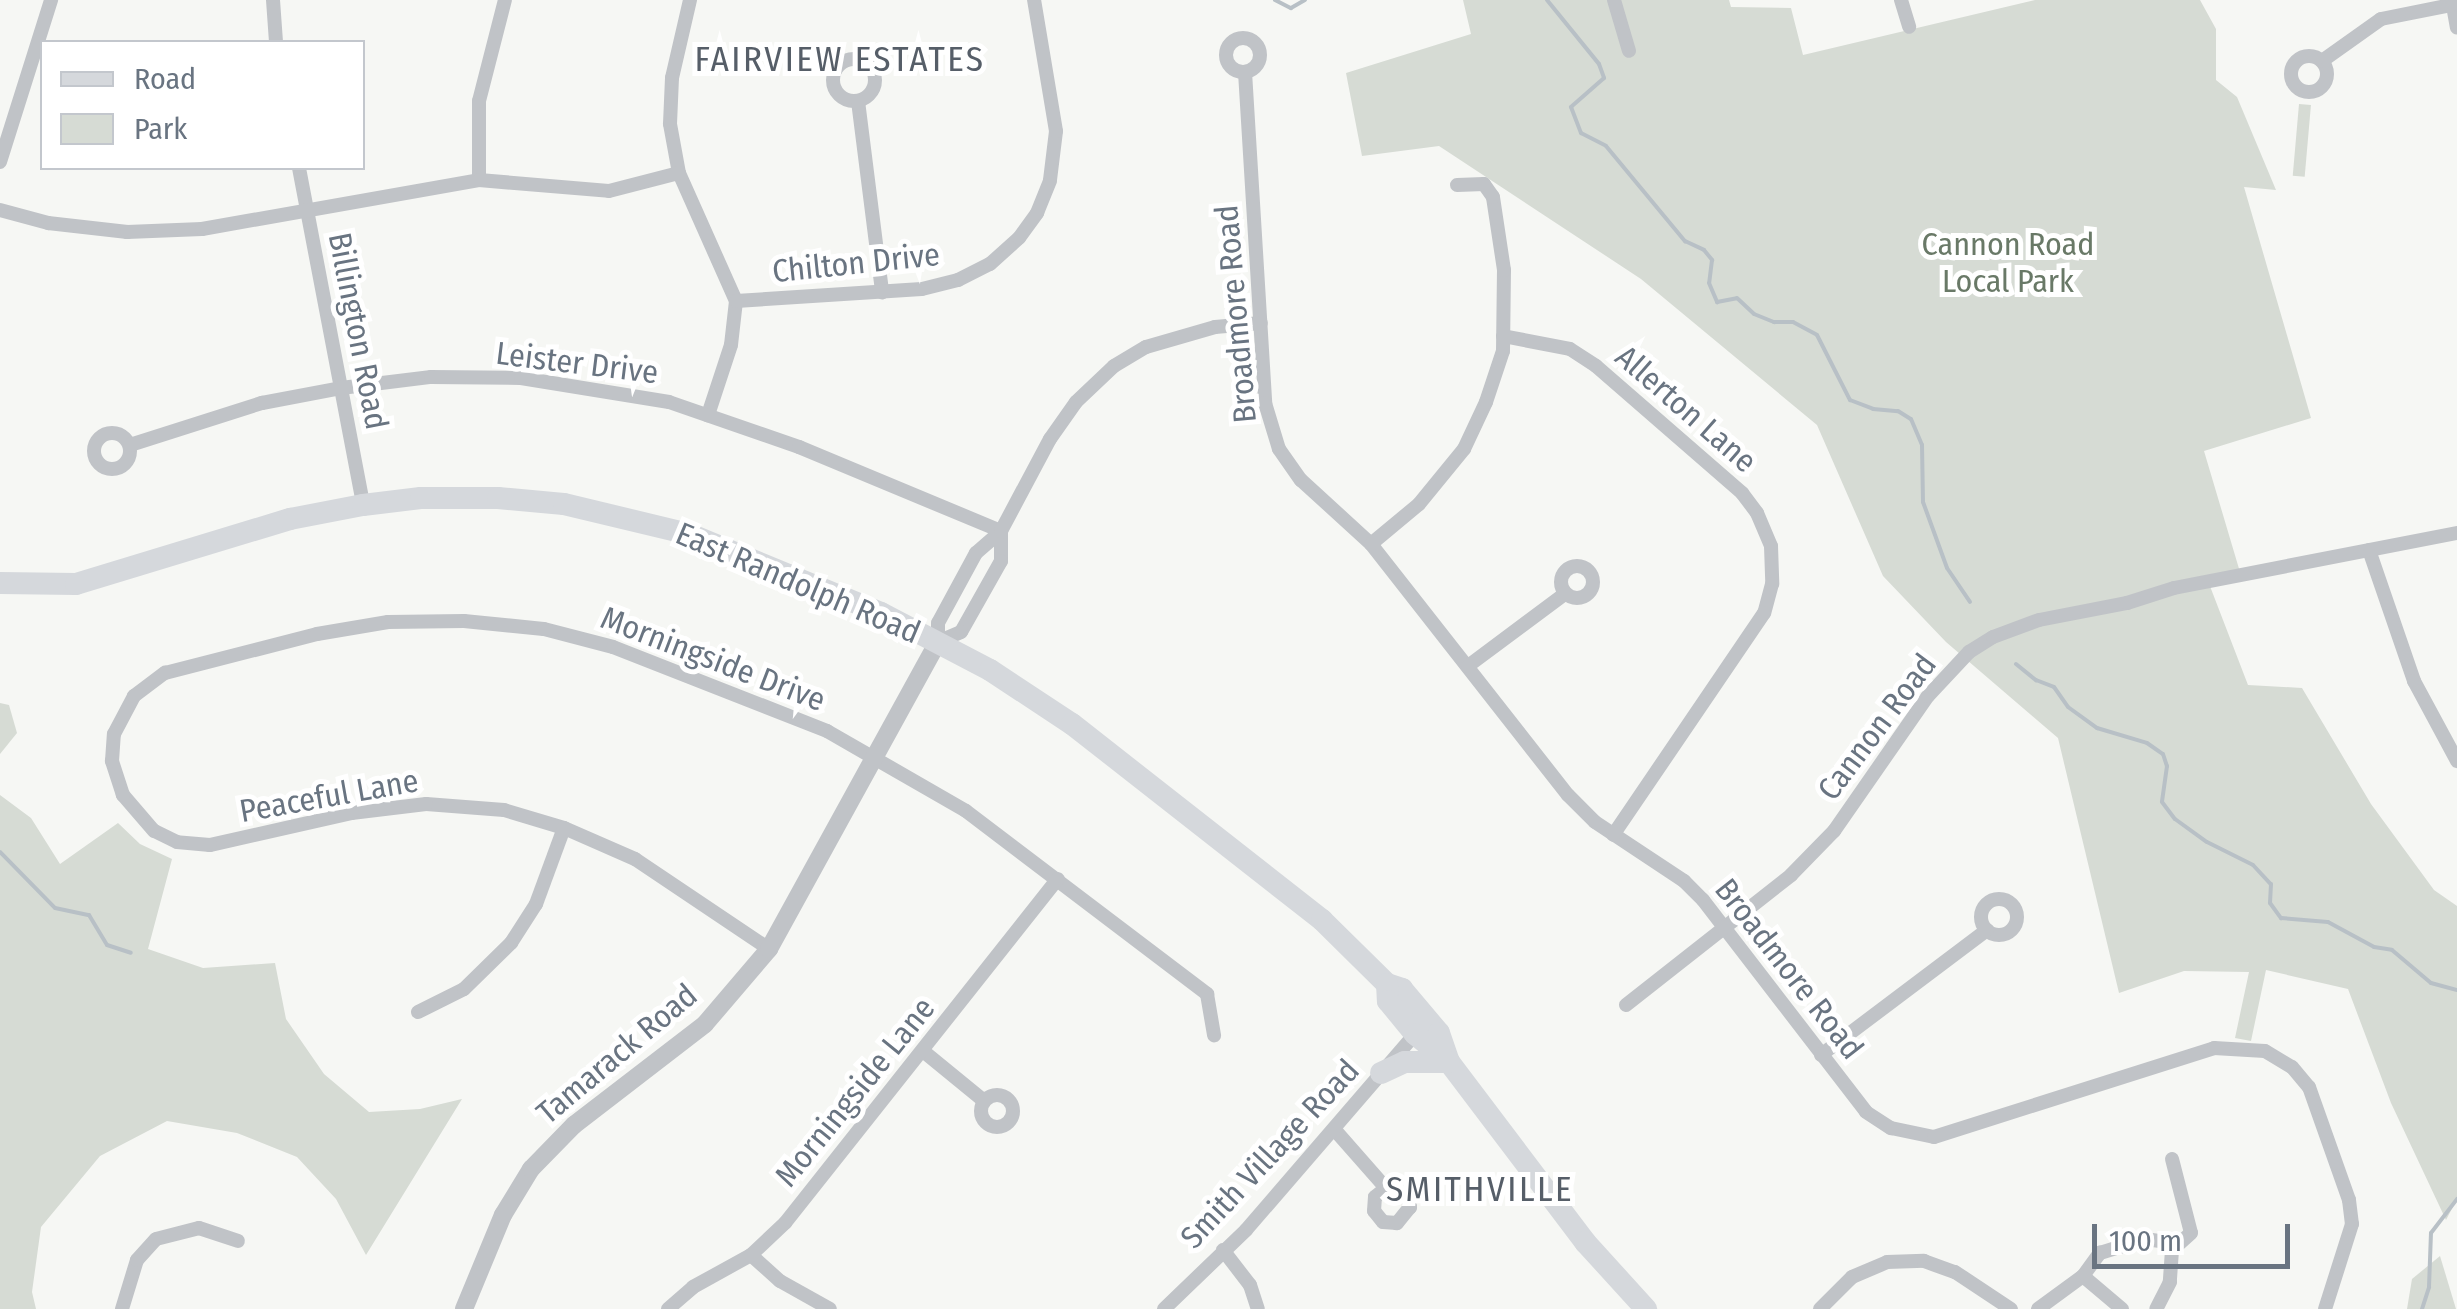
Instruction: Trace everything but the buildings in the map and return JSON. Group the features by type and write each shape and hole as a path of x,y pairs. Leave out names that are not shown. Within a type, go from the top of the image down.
{"main road":[{"name":"East Randolph Road","path":"0,583 76,584 290,520 421,498 498,498 632,518 762,563 938,642 1072,724 1322,920 1387,984 1402,989 1439,1033 1449,1062"},
{"name":"East Randolph Road","path":"0,568 78,568 105,573"},
{"name":"East Randolph Road","path":"1387,984 1388,1001 1415,1034 1449,1062 1586,1242 1646,1309"},
{"path":"1382,1074 1405,1062 1449,1062"}],"street":[{"path":"0,162 51,0"},
{"path":"274,0 276,40"},
{"path":"478,180 479,101 504,0"},
{"path":"690,0 672,78 670,124 679,173 736,301 731,344 708,415"},
{"name":"Chilton Drive","path":"736,301 882,292 958,280 990,264 1019,238 1037,214 1050,180 1056,131 1034,0"},
{"path":"1614,0 1628,51"},
{"path":"1902,0 1910,27"},
{"path":"2322,61 2380,18 2452,2 2457,28"},
{"name":"Broadmore Road","path":"1245,72 1265,403 1279,449 1301,480 1371,544 1568,795 1613,835 1686,882 1866,1112 1890,1128 1934,1137 2214,1048 2265,1051 2292,1067 2309,1087 2349,1200 2352,1224 2325,1309"},
{"path":"858,101 882,292"},
{"name":"Billington Road","path":"299,170 363,505"},
{"path":"0,210 48,223 127,232 202,229 478,180 609,191 679,173"},
{"path":"1371,544 1420,504 1464,449 1486,402 1503,351 1504,270 1493,197 1484,184 1456,185"},
{"name":"Tamarack Road","path":"464,1309 503,1215 532,1170 574,1125 704,1024 770,949 938,642 938,622 976,553 1001,531 1050,439 1076,402 1114,366 1178,335 1260,323"},
{"name":"Allerton Lane","path":"1503,336 1540,340 1570,349 1596,366 1742,493 1757,513 1772,546 1772,584 1764,612 1613,835"},
{"name":"Leister Drive","path":"130,445 262,402 341,388 431,377 520,378 628,393 708,415 799,447 1001,531"},
{"name":"Tamarack Road","path":"938,642 961,632 1001,561 1001,531"},
{"name":"Cannon Road","path":"1626,1005 1791,875 1834,831 1928,696 1969,652 1993,637 2039,620 2127,603 2174,588 2457,533"},
{"path":"2369,550 2414,681 2457,761"},
{"path":"1468,666 1566,593"},
{"name":"Morningside Drive","path":"114,734 134,696 165,673 316,634 388,622 464,621 544,629 613,647 827,731 966,810 1207,994 1214,1034"},
{"name":"Peaceful Lane","path":"114,734 112,761 123,795 137,816 178,842 210,845 352,813 426,804 504,810 564,828 635,859 770,949"},
{"path":"418,1012 464,989 511,943 536,904 564,828"},
{"name":"Morningside Lane","path":"668,1309 693,1287 751,1256 785,1223 1058,880"},
{"path":"1821,1055 1987,930"},
{"name":"Smith Village Road","path":"1164,1309 1334,1129 1415,1034"},
{"path":"923,1052 984,1101"},
{"path":"1334,1129 1386,1188"},
{"path":"2172,1159 2191,1233 2172,1250"},
{"path":"122,1309 137,1260 156,1239 199,1228 238,1242"},
{"path":"2038,1309 2083,1276 2100,1253 2129,1242 2166,1242 2172,1250 2170,1282 2156,1309"},
{"path":"1223,1250 1250,1285 1258,1309"},
{"path":"751,1256 780,1281 830,1309"},
{"path":"1820,1309 1852,1278 1887,1262 1924,1261 1955,1272 2012,1309"},
{"path":"2083,1276 2122,1309"}],"green space":[{"name":"Cannon Road Local Park","path":"1463,0 1729,0 1731,7 1791,8 1803,55 2035,0 2200,0 2216,29 2216,80 2237,97 2276,190 2244,187 2311,418 2204,451 2240,572 2208,581 2248,685 2302,688 2371,804 2434,890 2457,906 2457,1199 2446,1220 2391,1103 2348,989 2266,970 2251,1041 2235,1038 2249,972 2184,971 2119,993 2058,738 1946,642 1883,576 1817,425 1641,279 1439,146 1362,156 1346,73 1471,34"},
{"path":"2299,104 2311,105 2305,177 2293,176"},
{"path":"0,703 9,705 17,733 0,754"},
{"path":"0,795 31,818 60,864 118,823 140,844 172,859 148,949 203,968 275,963 286,1019 324,1074 369,1112 420,1109 462,1099 366,1255 336,1199 297,1157 237,1133 167,1121 100,1156 41,1227 32,1292 36,1309 0,1309"},
{"path":"2440,1256 2456,1309 2407,1309 2412,1279"}],"waterway":[{"path":"1275,0 1291,8 1305,0"},
{"path":"1547,0 1599,64 1604,78 1571,107 1581,133 1606,146 1685,241 1704,250 1712,260 1709,283 1717,302 1737,298 1754,314 1774,322 1793,322 1817,335 1850,400 1873,409 1898,411 1911,419 1922,445 1923,502 1947,568 1970,602"},
{"path":"2016,664 2036,680 2054,687 2068,707 2097,728 2147,743 2163,754 2167,766 2162,802 2175,819 2207,842 2253,865 2271,884 2270,903 2281,918 2328,922 2374,947 2392,950 2431,983 2457,990"},
{"path":"0,852 55,908 89,915 107,945 131,953"},
{"path":"2422,1309 2429,1287 2431,1233 2457,1199"}],"district":[{"name":"FAIRVIEW ESTATES","path":"840,59"},
{"name":"SMITHVILLE","path":"1480,1189"}]}
